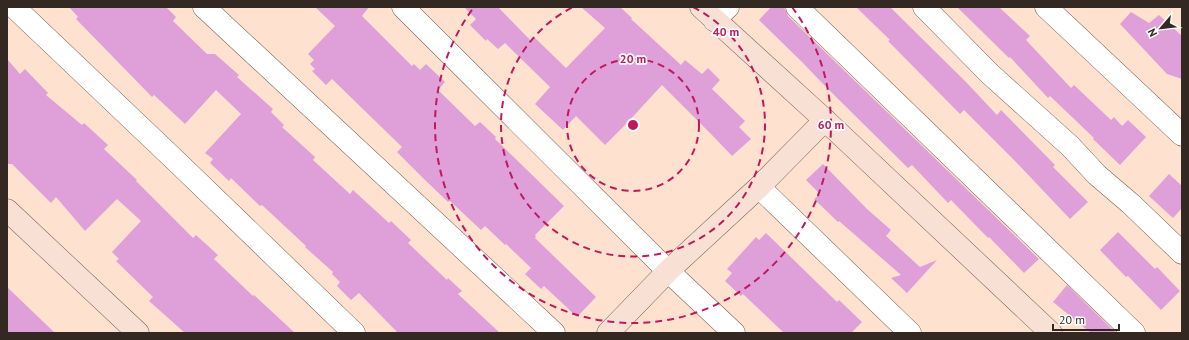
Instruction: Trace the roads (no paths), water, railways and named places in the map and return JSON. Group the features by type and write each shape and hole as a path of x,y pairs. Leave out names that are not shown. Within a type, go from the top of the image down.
{"street":[{"path":"14,7 176,160 354,333"},
{"path":"204,7 554,333"},
{"path":"402,7 668,271 734,333"},
{"path":"797,7 1134,333"},
{"path":"924,7 990,74 1070,146 1097,175 1131,204 1182,253"},
{"path":"1046,7 1182,135"},
{"path":"714,11 825,120 1051,333"},
{"path":"608,333 668,271 759,188 825,120"},
{"path":"759,188 910,333"},
{"path":"7,210 138,333"}]}
